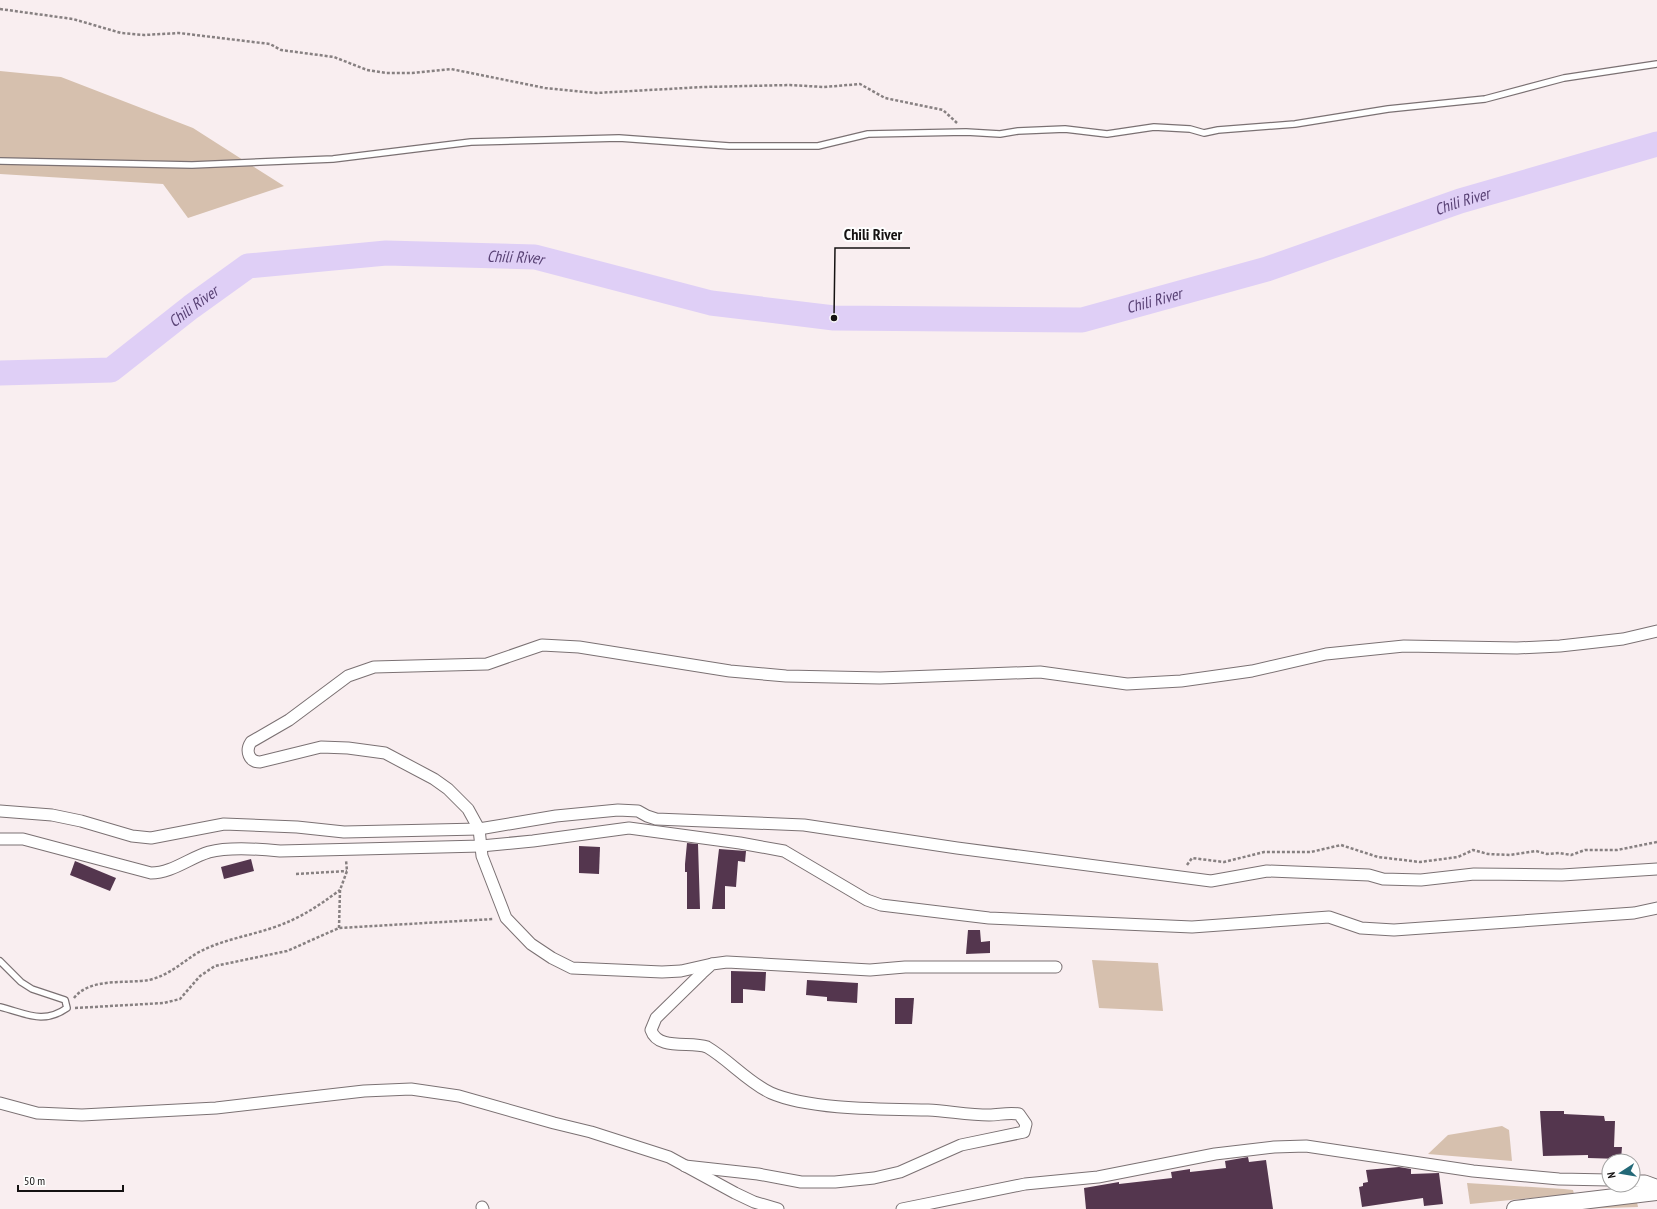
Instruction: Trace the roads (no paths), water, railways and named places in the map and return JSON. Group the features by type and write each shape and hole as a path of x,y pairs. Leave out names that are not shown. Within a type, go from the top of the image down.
{"main road":[{"path":"1515,1209 1657,1192"}],"street":[{"path":"1056,967 905,967 870,970 727,962 681,971 662,972 572,968 552,958 531,944 506,918 482,856 479,829 468,809 448,789 434,779 385,753 348,748 321,747 257,762 250,757 248,750 249,746 251,742 289,720 348,676 374,667 488,664 542,645 578,647 730,671 786,676 880,678 1040,672 1127,684 1181,680 1244,672 1326,654 1404,646 1517,648 1560,646 1623,639 1657,631"},
{"path":"0,811 33,813 80,821 141,837 162,836 224,824 297,827 344,832 479,829 556,816 618,810 638,811 646,816 656,819 804,825 958,848 1212,881 1275,871 1361,875 1383,879 1421,880 1474,874 1562,875 1657,869"},
{"path":"0,839 23,839 151,873 161,873 192,858 211,851 253,849 280,851 345,850 394,847 480,846 533,841 629,828 740,843 784,851 867,900 881,905 989,918 1192,927 1329,917 1372,930 1394,930 1634,913 1657,908"},
{"path":"685,1166 758,1174 801,1182 835,1182 874,1178 900,1172 961,1145 1024,1132 1026,1124 1019,1114 1011,1112 990,1115 871,1108 822,1104 787,1098 770,1092 760,1086 707,1047 698,1044 665,1044 658,1040 652,1030 656,1018 712,964"},
{"path":"0,1103 37,1113 82,1115 216,1108 364,1091 411,1089 459,1096 591,1132 669,1157 754,1202 778,1209"},
{"path":"902,1209 1025,1184 1098,1177 1215,1154 1306,1146 1473,1171 1559,1179 1601,1180"},
{"path":"1641,1181 1656,1185 1657,1189"}],"lane":[{"path":"0,161 192,165 333,160 471,142 619,138 730,146 818,146 868,134 966,132 1000,134 1018,131 1065,129 1107,134 1154,127 1190,129 1204,133 1218,130 1295,124 1388,109 1485,99 1564,78 1657,64"},
{"path":"0,961 21,982 32,989 65,1000 67,1008 59,1014 40,1018 0,1007"}],"waterway":[{"name":"Chili River","path":"0,373 111,370 191,307 248,266 386,253 535,257 711,303 834,318 1082,320 1267,269 1460,201 1657,144"}],"place":[{"name":"Chili River","path":"834,318"}]}
